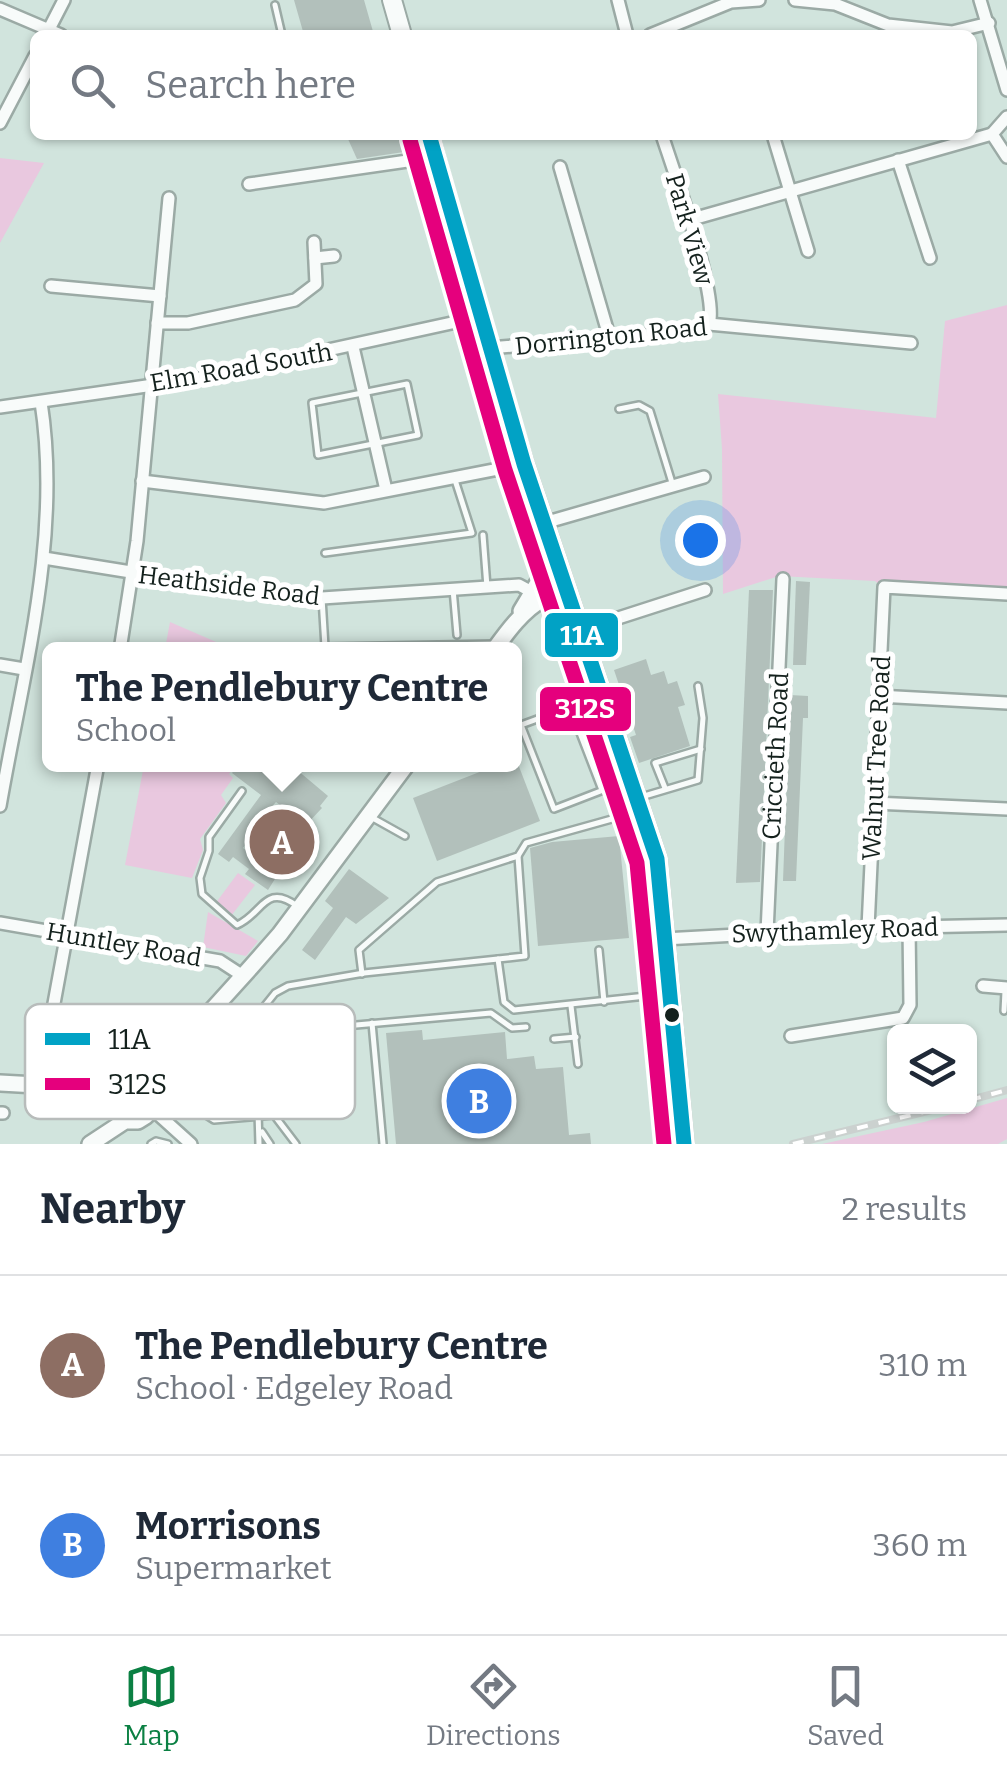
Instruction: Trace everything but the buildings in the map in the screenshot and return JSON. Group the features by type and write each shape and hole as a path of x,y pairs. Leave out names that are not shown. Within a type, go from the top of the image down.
{"main road":[{"path":"392,0 401,30"},
{"path":"431,140 480,317 552,550 541,600 499,642"},
{"path":"544,588 552,550"},
{"path":"544,588 562,603 571,625 581,630 657,860 683,1137"},
{"path":"218,1004 353,848 369,816 402,772"},
{"path":"0,1083 25,1084"},
{"path":"93,1141 131,1121"}],"street":[{"path":"53,30 64,0"},
{"path":"618,0 626,30"},
{"path":"662,30 730,2 760,0"},
{"path":"795,0 835,4 888,25 934,30"},
{"path":"980,0 1007,90"},
{"path":"0,9 46,30"},
{"path":"960,30 989,23"},
{"path":"0,121 30,65"},
{"path":"977,138 992,134 1007,118"},
{"path":"992,134 1007,157"},
{"name":"Park View","path":"664,140 712,308 709,324"},
{"path":"775,140 808,251"},
{"path":"689,220 970,140"},
{"path":"249,184 436,158"},
{"path":"898,160 930,258"},
{"path":"560,167 610,336"},
{"path":"121,642 133,573 169,198"},
{"path":"157,322 188,323 295,300 316,284 314,242"},
{"path":"315,258 334,256"},
{"path":"52,286 160,296"},
{"name":"Elm Road South","path":"0,407 194,379 480,317"},
{"name":"Dorrington Road","path":"490,348 690,331 709,324 911,343"},
{"path":"354,347 386,490"},
{"path":"0,806 44,558 48,454 41,402"},
{"path":"142,481 324,503 524,464"},
{"path":"544,523 704,477"},
{"name":"Heathside Road","path":"44,558 322,598 487,587 544,588"},
{"name":"Criccieth Road","path":"767,933 783,579"},
{"name":"Walnut Tree Road","path":"868,928 884,588 1007,594"},
{"path":"581,630 705,590"},
{"path":"0,664 24,669"},
{"path":"878,696 1007,703"},
{"path":"54,1004 97,772"},
{"path":"874,802 1007,809"},
{"name":"Huntley Road","path":"0,922 220,961 243,976"},
{"name":"Swythamley Road","path":"664,939 1007,925"},
{"path":"791,1036 903,1018 910,1004 909,927"},
{"path":"983,986 1006,988"},
{"path":"164,1119 191,1144"},
{"path":"131,1121 173,1129 202,1144"}],"lane":[{"path":"276,5 281,30"},
{"path":"406,384 418,434 377,444 318,456 312,403 406,384"},
{"path":"619,409 636,405 650,411 674,486"},
{"path":"325,553 472,533 454,477"},
{"path":"484,535 487,587"},
{"path":"454,589 457,635"},
{"path":"322,598 325,642"},
{"path":"638,798 698,780 703,718 698,686"},
{"path":"522,725 570,707 602,790"},
{"path":"522,728 554,809 632,779"},
{"path":"665,788 655,762 701,749"},
{"path":"242,791 209,836 200,878 202,894 237,926 277,896 300,908"},
{"path":"369,816 405,836"},
{"path":"265,1004 288,986 525,956 518,856 526,843 619,818"},
{"path":"362,974 359,950 437,882 518,856"},
{"path":"598,950 604,1002"},
{"path":"498,959 507,1007 528,1010 668,994"},
{"path":"1004,1011 1006,988"},
{"path":"571,1006 578,1064"},
{"path":"355,1025 490,1013 512,1028 526,1027"},
{"path":"372,1024 383,1144"},
{"path":"554,1040 576,1037"},
{"path":"259,1119 259,1144"},
{"path":"277,1119 296,1144"},
{"path":"261,1130 270,1144"},
{"path":"151,1144 168,1144"}],"shaded area":[{"path":"0,158 44,163 0,243"},
{"path":"1007,305 1007,590 882,587 875,581 779,576 723,594 718,394 936,418 945,321"},
{"path":"170,622 216,642 166,642"},
{"path":"143,772 231,772 233,778 221,795 226,803 200,839 203,850 192,878 125,865"},
{"path":"238,873 255,885 231,916 215,904"},
{"path":"208,912 258,941 246,956 203,947"},
{"path":"1007,1098 1007,1139 998,1144 822,1144 952,1114 977,1114 977,1107"}],"railway":[{"path":"977,1098 1007,1090"},
{"path":"793,1144 915,1114"}],"transit line":[{"name":"312S","path":"410,140 505,470 637,863 664,1144"},
{"name":"11A","path":"430,140 524,464 657,859 684,1144"}],"place":[{"name":"The Pendlebury Centre","path":"282,842"},
{"name":"Morrisons","path":"479,1101"}]}
